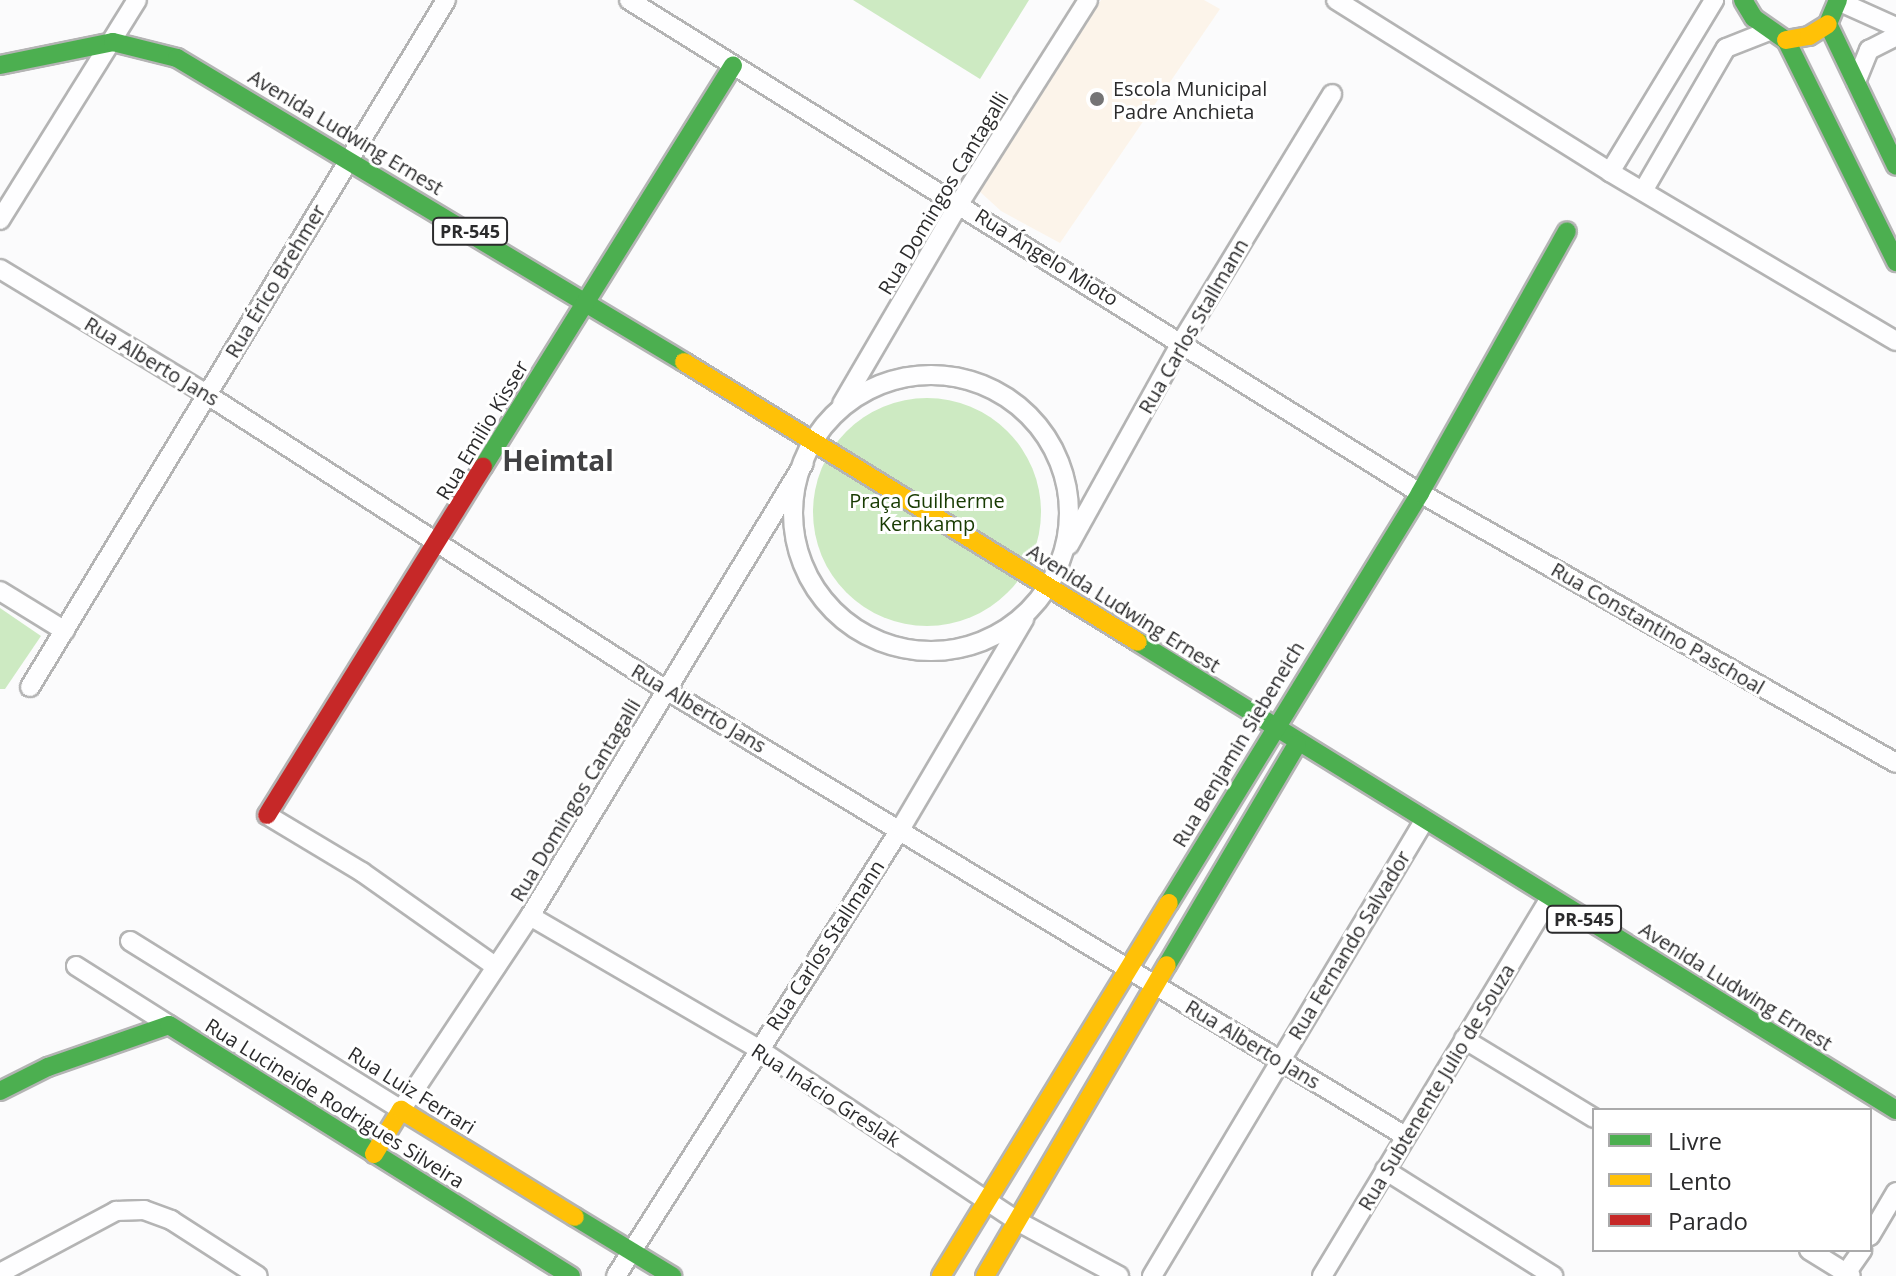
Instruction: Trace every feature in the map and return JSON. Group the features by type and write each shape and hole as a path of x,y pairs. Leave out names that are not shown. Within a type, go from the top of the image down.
{"main road":[{"path":"1743,0 1769,31 1786,40 1896,262"},
{"path":"1786,40 1809,36 1828,24 1838,0"},
{"path":"1828,24 1896,166"},
{"name":"Avenida Ludwing Ernest","path":"113,42 177,58 350,159 1049,586 1297,744 1896,1110"},
{"name":"PR-545","path":"0,65 113,42"},
{"name":"Rua Emilio Kisser","path":"267,815 440,544 585,301 733,66"},
{"name":"Rua Benjamin Siebeneich","path":"941,1276 1272,728 1420,493 1567,231"},
{"path":"985,1276 1152,983 1297,744"},
{"path":"0,1091 48,1067 169,1025"},
{"name":"Rua Lucineide Rodrigues Silveira","path":"169,1025 571,1276"},
{"name":"Rua Domingos Cantagalli","path":"374,1154 401,1110"},
{"name":"Rua Luiz Ferrari","path":"401,1110 672,1276"}],"street":[{"name":"Rua Érico Brehmer","path":"30,687 446,0"},
{"name":"Rua Ángelo Mioto","path":"629,0 960,202 1420,493"},
{"name":"Rua Domingos Cantagalli","path":"401,1110 530,916 839,410 960,202 1088,0"},
{"path":"1336,0 1610,172 1896,341"},
{"path":"1610,172 1714,0"},
{"path":"1838,0 1896,27"},
{"path":"0,220 113,42 132,3"},
{"path":"1643,191 1726,48 1769,31"},
{"path":"1856,82 1869,50 1896,36"},
{"name":"Rua Carlos Stallmann","path":"1060,561 1182,341 1332,94"},
{"name":"Rua Alberto Jans","path":"0,269 206,394 668,691 901,828 1405,1136"},
{"path":"804,463 793,513 797,547 808,576 846,623 879,641 927,652 985,640 1028,611 1049,586 1060,561 1069,506 1060,464 1036,424 1012,401 973,381 924,375 873,388 839,410"},
{"name":"Rua Constantino Paschoal","path":"1420,493 1896,763"},
{"path":"0,591 65,631"},
{"name":"Rua Carlos Stallmann","path":"616,1276 757,1048 901,828 1028,611"},
{"path":"267,815 362,872 496,967"},
{"name":"Rua Fernando Salvador","path":"1152,1276 1424,821"},
{"name":"Rua Subtenente Julio de Souza","path":"1322,1276 1550,898"},
{"name":"Rua Inácio Greslak","path":"530,916 757,1048 1017,1221 1119,1276"},
{"name":"Rua Luiz Ferrari","path":"130,941 401,1110"},
{"name":"Rua Lucineide Rodrigues Silveira","path":"76,966 169,1025"},
{"path":"1464,1039 1592,1117"},
{"path":"1385,1170 1553,1276"},
{"path":"1872,1233 1896,1192"},
{"path":"0,1273 116,1211 144,1210 171,1220 258,1276"},
{"path":"1812,1252 1848,1275 1861,1252"}],"shaded area":[{"name":"Escola Municipal Padre Anchieta","path":"1101,0 1204,0 1220,9 1060,243 1001,211 978,190"}],"green space":[{"path":"853,0 1029,0 980,79"},
{"name":"Praça Guilherme Kernkamp","path":"927,398 971,406 1008,431 1033,468 1041,512 1033,556 1008,593 971,618 927,626 883,618 846,593 821,556 813,512 821,468 846,431 883,406"},
{"path":"0,608 41,636 5,689 0,689"}],"traffic: fast":[{"path":"1743,0 1754,18 1786,40 1896,262"},
{"path":"1838,0 1828,24 1896,166"},
{"path":"0,65 113,42 177,58 684,362"},
{"path":"483,467 733,66"},
{"path":"1169,903 1420,493 1567,231"},
{"path":"1138,642 1896,1110"},
{"path":"1167,965 1297,744"},
{"path":"0,1091 48,1067 169,1025 571,1276"},
{"path":"575,1217 672,1276"}],"traffic: slow":[{"path":"1786,40 1809,36 1828,24"},
{"path":"684,362 1138,642"},
{"path":"941,1276 1169,903"},
{"path":"985,1276 1167,965"},
{"path":"374,1154 401,1110 575,1217"}],"traffic: jam":[{"path":"267,815 483,467"}],"place":[{"name":"Escola Municipal Padre Anchieta","path":"1097,99"}],"district":[{"name":"Heimtal","path":"558,460"}]}
